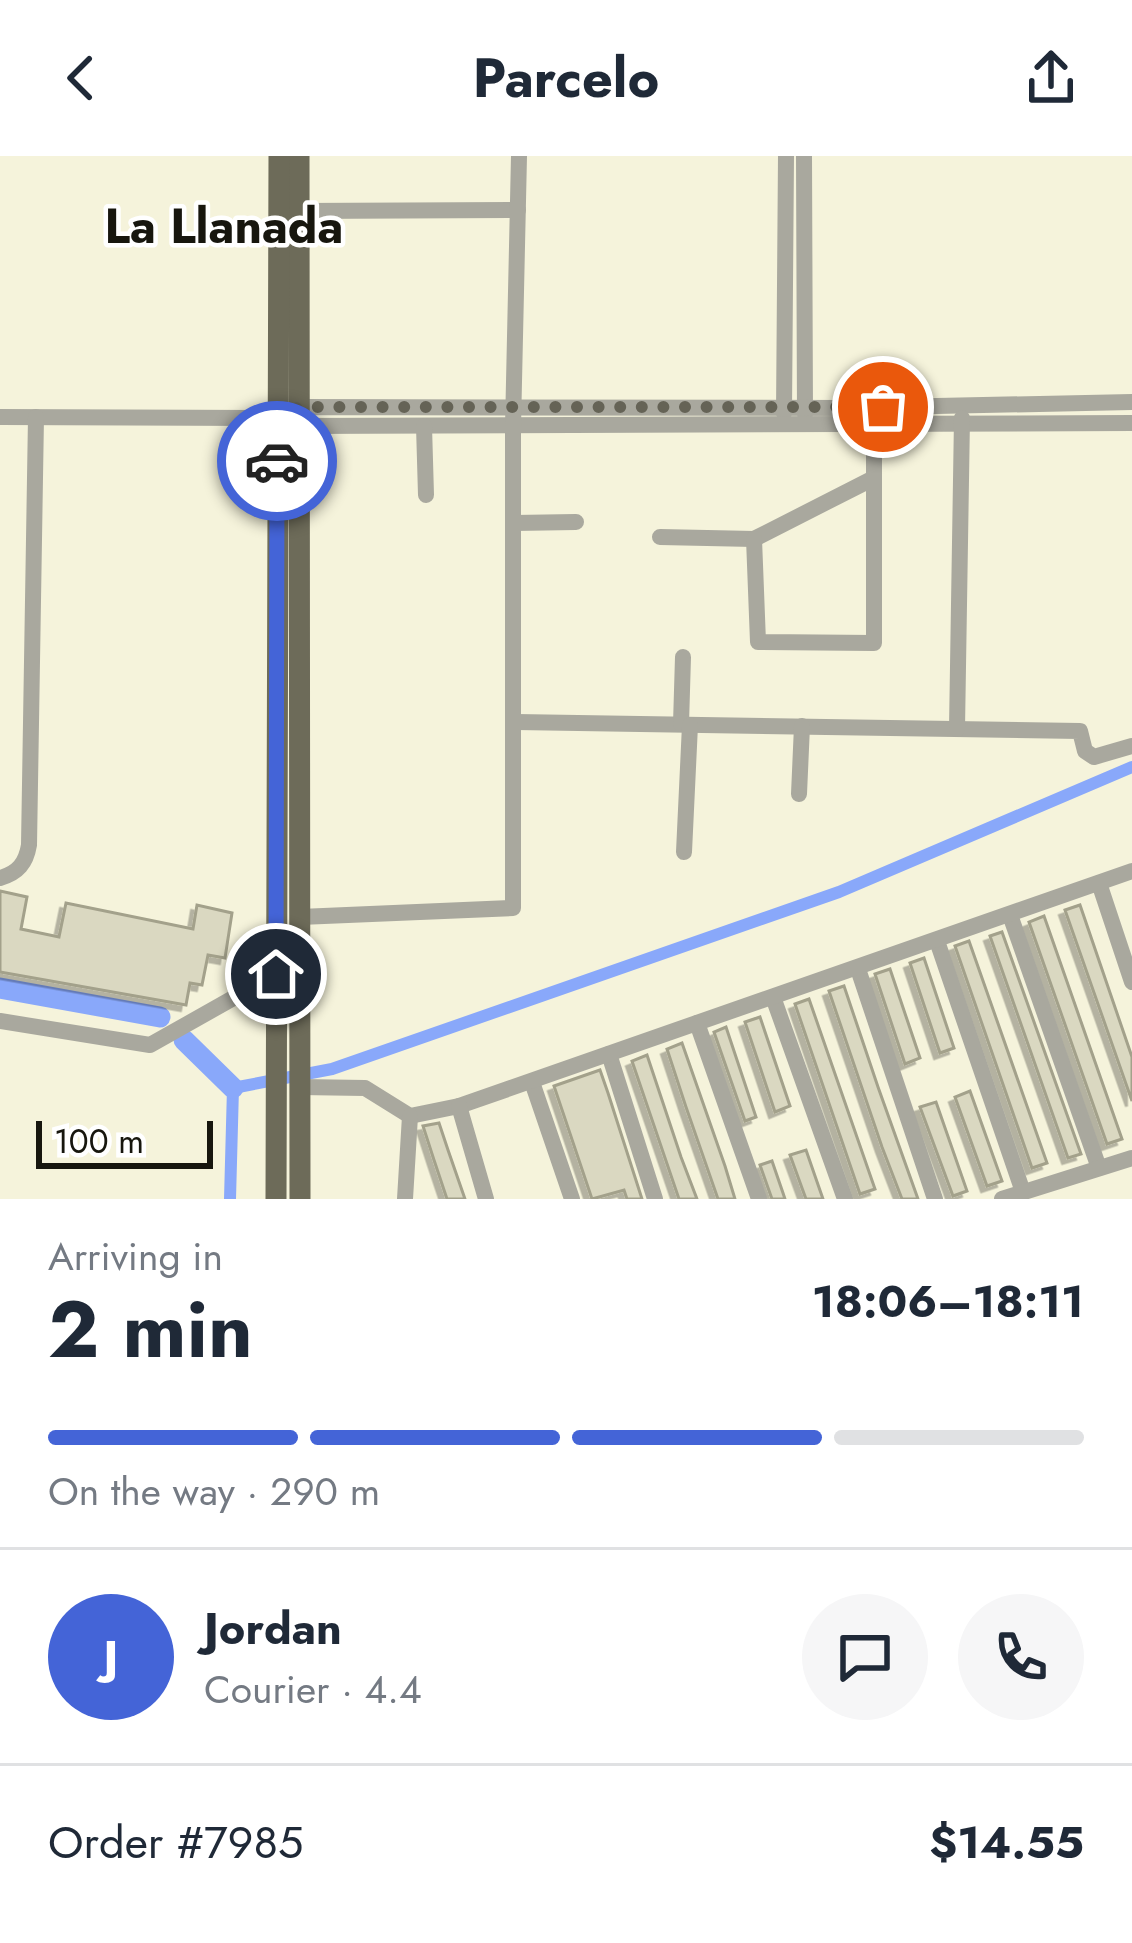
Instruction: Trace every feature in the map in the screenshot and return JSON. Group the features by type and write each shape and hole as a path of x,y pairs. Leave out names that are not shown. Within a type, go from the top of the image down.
{"main road":[{"path":"276,1199 279,156"},
{"path":"299,156 300,1199"},
{"path":"276,974 300,952"},
{"path":"276,974 290,977 300,989"}],"street":[{"path":"300,917 513,908 513,427 519,156"},
{"path":"784,427 786,156"},
{"path":"804,156 805,427"},
{"path":"299,211 518,210"},
{"path":"0,417 277,418 516,407 1132,402"},
{"path":"957,729 963,405"},
{"path":"0,878 17,870 29,845 36,417"},
{"path":"299,417 424,427 1132,423"},
{"path":"424,427 426,495"},
{"path":"754,539 758,642 874,643 874,427"},
{"path":"660,537 754,539 874,478"},
{"path":"514,523 576,522"},
{"path":"683,657 684,852"},
{"path":"516,722 1081,731 1085,752 1094,757 1132,746"},
{"path":"799,794 802,726"},
{"path":"300,1087 365,1088 410,1115 459,1106 1132,871"},
{"path":"1100,883 1132,982"},
{"path":"1010,915 1099,1168"},
{"path":"937,940 1023,1192"},
{"path":"858,969 934,1199"},
{"path":"0,1022 150,1045 276,974"},
{"path":"773,998 845,1199"},
{"path":"697,1023 759,1199"},
{"path":"609,1054 655,1199"},
{"path":"532,1082 572,1199"},
{"path":"459,1106 487,1199"},
{"path":"405,1199 410,1115"},
{"path":"1002,1199 1132,1158"}],"building":[{"path":"0,891 27,897 21,929 59,937 66,903 193,929 197,905 232,913 225,958 208,955 202,985 190,983 186,1005 0,972"},
{"path":"1080,905 1132,1057 1132,1101 1065,910"},
{"path":"1044,916 1122,1139 1107,1144 1029,922"},
{"path":"1002,932 1081,1154 1068,1158 990,936"},
{"path":"969,941 1047,1163 1032,1168 955,946"},
{"path":"924,958 954,1048 940,1053 910,963"},
{"path":"890,969 920,1058 905,1064 875,974"},
{"path":"844,986 918,1199 902,1199 882,1147 829,991"},
{"path":"809,999 875,1189 860,1194 795,1004"},
{"path":"760,1017 790,1106 775,1112 745,1022"},
{"path":"726,1027 756,1117 745,1121 714,1032"},
{"path":"682,1043 735,1199 718,1199 686,1107 667,1049"},
{"path":"647,1055 697,1199 679,1199 632,1061"},
{"path":"600,1070 642,1199 627,1199 624,1190 592,1199 554,1086"},
{"path":"970,1091 1002,1181 987,1186 955,1097"},
{"path":"936,1102 967,1191 953,1196 920,1107"},
{"path":"439,1123 465,1199 447,1199 423,1126"},
{"path":"806,1150 823,1199 806,1199 790,1155"},
{"path":"772,1161 785,1199 772,1199 760,1165"}],"waterway":[{"path":"230,1199 233,1088 332,1069 839,892 1132,767"},
{"path":"0,988 160,1017"},
{"path":"184,1040 233,1088"}],"way so far":[{"path":"277,461 277,418 299,407 883,407"}],"district":[{"name":"La Llanada","path":"224,226"}],"route":[{"path":"276,974 277,461"}]}
